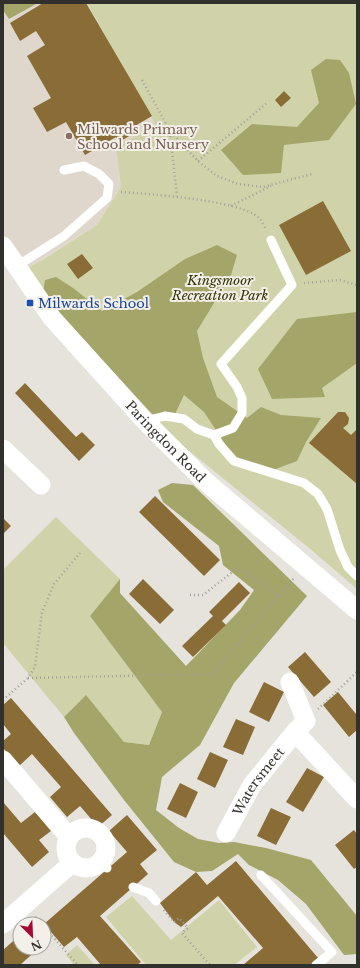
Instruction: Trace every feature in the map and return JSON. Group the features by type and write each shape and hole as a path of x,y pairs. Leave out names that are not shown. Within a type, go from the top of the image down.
{"street":[{"name":"Paringdon Road","path":"3,246 52,318 145,421 205,481 357,610"},
{"path":"3,449 41,485"},
{"path":"290,682 300,726 357,799"},
{"name":"Watersmeet","path":"226,833 252,785 300,726"},
{"path":"3,760 70,837"},
{"path":"80,829 93,830 103,838 106,850 104,865 83,868 72,863 66,850 70,837 80,829"},
{"path":"3,924 72,863"}],"lane":[{"path":"17,266 64,236 107,198 109,184 99,174 84,166 64,170"},
{"path":"145,421 165,416 184,419 197,429 214,435 233,428 242,413 242,398 237,387 221,364 292,284 271,240"},
{"path":"214,435 219,444 234,461 304,483 318,494 327,508 340,550 348,567 357,576"},
{"path":"261,875 332,952 316,965"},
{"path":"133,887 149,893 156,901"}],"path":[{"path":"142,80 170,131 198,161 217,176 238,184 263,187 312,174"},
{"path":"198,161 268,102"},
{"path":"170,131 177,197"},
{"path":"231,206 276,184"},
{"path":"108,190 177,197 242,208 259,218 271,240"},
{"path":"292,284 340,280 357,285"},
{"path":"3,700 28,678 36,667 42,612 54,584 80,553"},
{"path":"28,678 212,674 304,565"},
{"path":"190,595 203,595 235,570 245,571 278,596"},
{"path":"300,726 357,672"},
{"path":"156,901 174,922 179,918 188,928 182,933 210,965"},
{"path":"52,935 78,965"}],"shaded area":[{"name":"Milwards Primary School and Nursery","path":"38,3 87,3 155,124 116,148 121,187 97,225 26,269 3,238 3,10 10,19"}],"green space":[{"path":"3,3 38,3 9,19 3,10"},
{"name":"Kingsmoor Recreation Park","path":"87,3 357,3 357,589 309,548 162,429 26,269 97,225 121,187 116,148 155,124"},
{"path":"326,59 340,60 349,73 356,104 329,140 284,145 281,173 243,175 221,150 252,124 297,127 319,103 311,70"},
{"path":"217,245 237,255 231,275 197,331 203,358 217,397 247,418 261,407 281,415 321,418 306,442 297,461 273,470 235,459 204,412 184,395 176,412 178,422 152,414 50,304 43,292 45,280 56,277 73,288 102,311 137,292 185,259"},
{"path":"357,312 357,363 322,388 325,397 272,399 258,369 297,319"},
{"path":"172,483 193,485 307,596 234,683 200,745 162,777 156,810 179,828 198,839 219,843 234,842 266,848 311,860 357,916 357,954 344,955 306,904 278,880 249,865 238,854 212,871 196,872 174,862 124,800 74,733 64,717 86,695 124,742 149,745 162,712 90,616 120,579 120,593 186,666 240,610 254,590 223,565 219,546 163,502 158,490"},
{"path":"56,517 120,579 90,616 162,712 149,745 124,742 108,723 83,698 64,717 3,643 3,570"},
{"path":"132,896 171,940 219,900 257,947 234,965 146,965 106,917"},
{"path":"77,945 95,965 74,965 66,955"}],"building":[{"path":"43,3 86,3 152,116 128,130 131,135 119,142 116,137 85,155 66,122 47,132 33,108 51,98 27,56 45,45 36,31 20,41 10,23"},
{"path":"284,91 291,98 281,107 275,100"},
{"path":"323,201 351,251 306,275 279,225"},
{"path":"82,254 93,268 78,279 67,264"},
{"path":"25,383 76,437 82,432 95,445 79,461 15,393"},
{"path":"338,412 345,412 349,418 348,424 343,428 351,435 357,429 357,484 309,443"},
{"path":"155,496 220,560 204,576 139,512"},
{"path":"3,518 11,526 3,534"},
{"path":"143,579 174,610 160,624 129,594"},
{"path":"239,582 250,593 222,621 226,625 193,657 182,646 213,616 209,612"},
{"path":"305,652 331,682 314,697 288,667"},
{"path":"264,682 284,692 269,722 249,712"},
{"path":"338,692 356,714 357,713 357,730 349,737 323,705"},
{"path":"11,698 112,815 98,827 80,806 67,817 50,797 61,787 32,754 19,766 3,748 3,741 11,734 3,724 3,705"},
{"path":"236,719 255,727 243,755 223,747"},
{"path":"210,752 228,760 215,788 197,779"},
{"path":"307,768 324,777 303,812 286,802"},
{"path":"180,783 198,792 186,818 167,809"},
{"path":"3,802 21,823 35,812 51,831 39,840 49,852 32,867 3,833"},
{"path":"271,808 291,817 276,845 257,836"},
{"path":"127,815 157,850 140,864 148,874 100,916 141,962 137,965 101,965 77,937 64,947 52,933 52,917 127,852 109,831"},
{"path":"354,830 357,834 357,867 354,869 335,845"},
{"path":"236,861 324,965 243,965 263,948 218,896 181,927 174,922 160,903 196,872 207,885"},
{"path":"12,942 12,956 30,956 20,965 3,965 3,950"}],"place":[{"name":"Milwards Primary School and Nursery","path":"69,136"},
{"name":"Milwards School","path":"30,303"}]}
